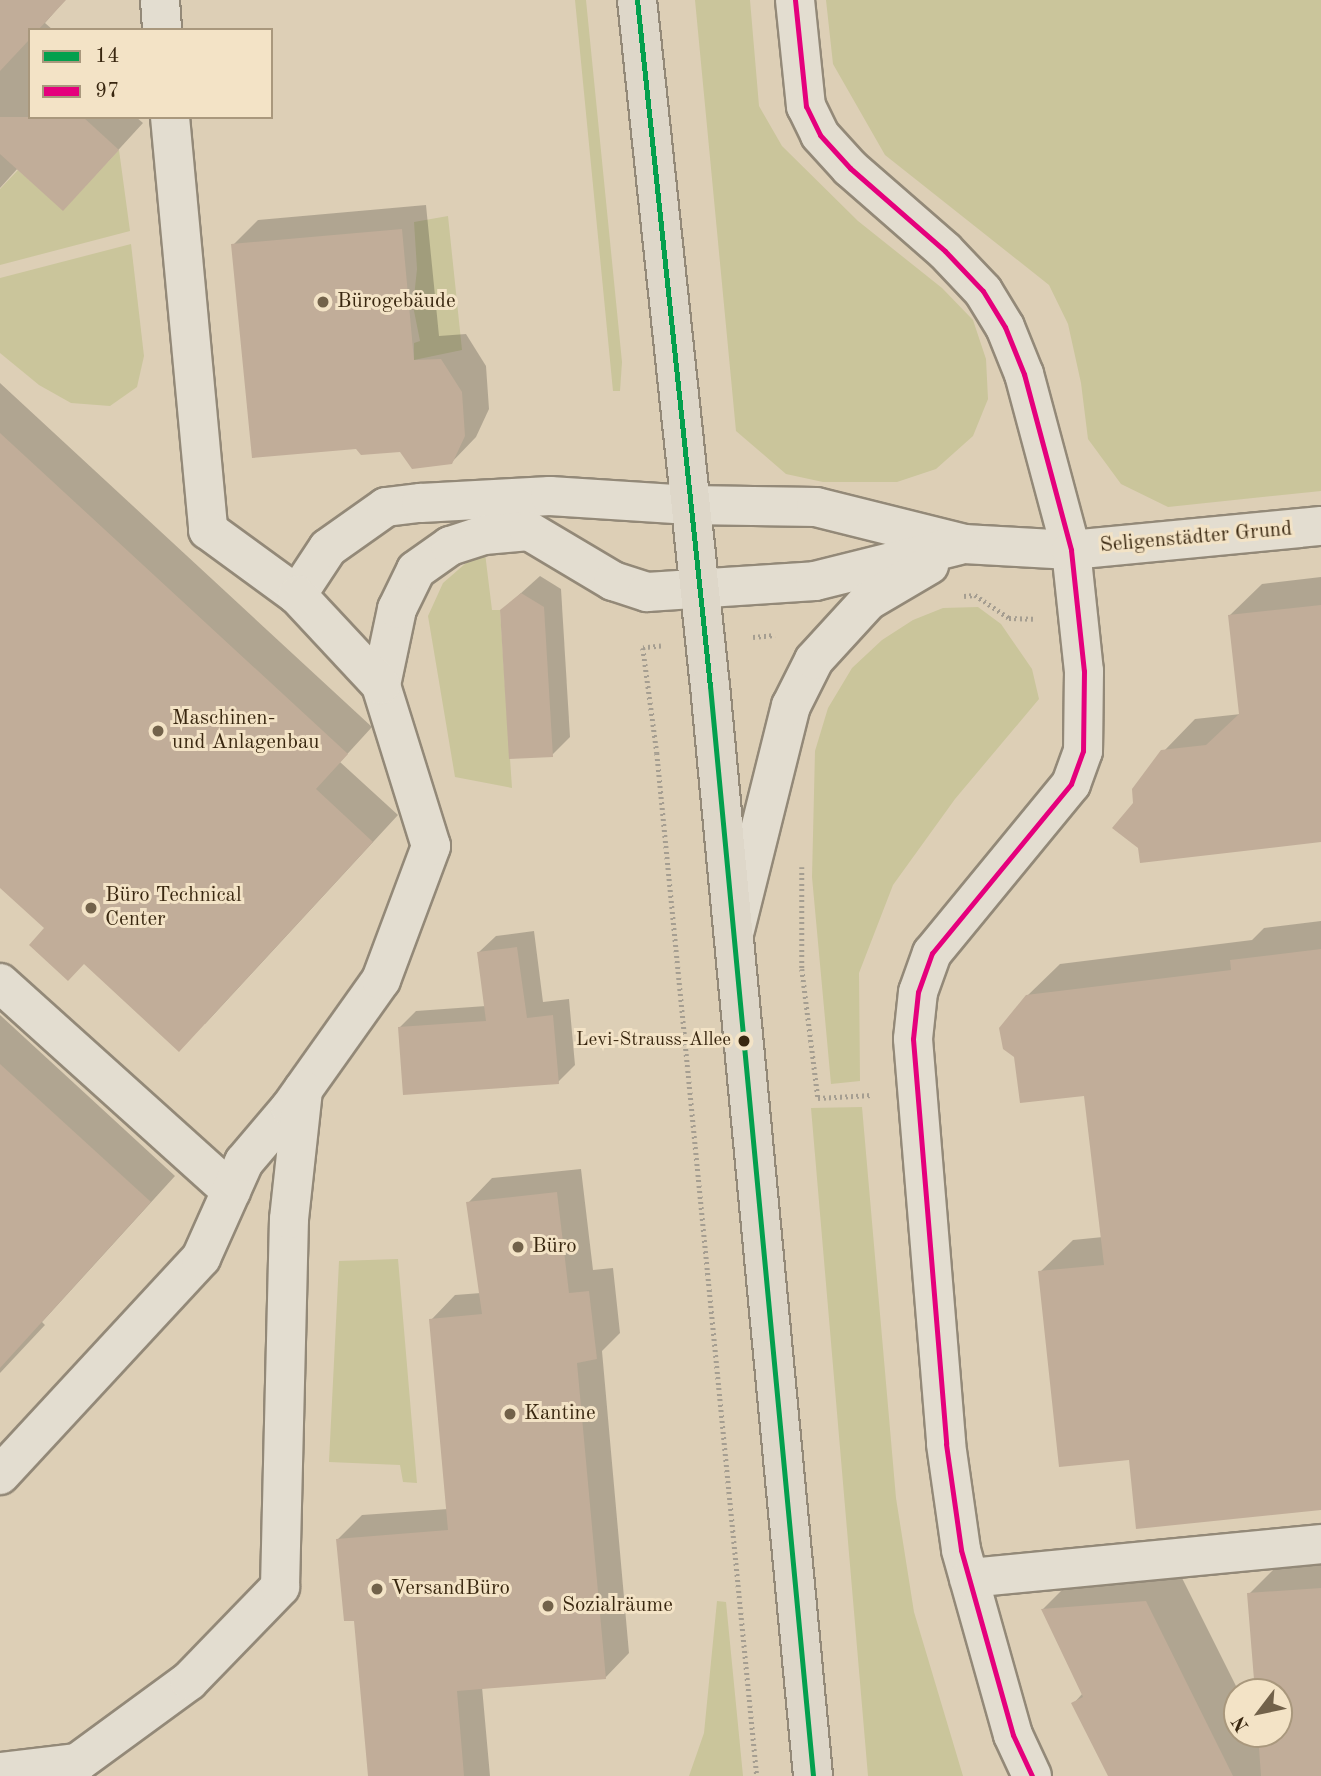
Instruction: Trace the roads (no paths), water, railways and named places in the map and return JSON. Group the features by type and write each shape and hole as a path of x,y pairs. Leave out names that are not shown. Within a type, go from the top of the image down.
{"main road":[{"path":"637,0 700,589 811,1769"}],"street":[{"path":"160,0 162,28"},
{"path":"795,0 806,106 820,135 850,168 945,251 983,291 1005,327 1024,374 1071,550"},
{"path":"0,1475 201,1258 244,1162 296,1098 381,980 431,846 381,685 297,595 208,530 170,119"},
{"name":"Seligenstädter Grund","path":"297,595 328,548 386,507 550,496 690,505 816,507 964,544 1071,550 1321,526"},
{"path":"381,685 397,609 416,570 450,546 484,536 529,531 612,581 647,592 815,581 964,544"},
{"path":"734,937 791,706 814,660 869,601 964,544"},
{"name":"Seligenstädter Grund","path":"1032,1776 1013,1735 969,1578 946,1444 913,1039 918,992 932,953 1070,784 1083,751 1084,671 1071,550"},
{"path":"0,983 231,1191"},
{"path":"0,1772 61,1769 189,1681 280,1587 289,1219 296,1098"},
{"path":"969,1578 1321,1544"}],"place":[{"name":"Bürogebäude","path":"323,302"},
{"name":"Maschinen- und Anlagenbau","path":"158,731"},
{"name":"Büro Technical Center","path":"91,908"},
{"name":"Levi-Strauss-Allee","path":"744,1041"},
{"name":"Büro","path":"518,1247"},
{"name":"Kantine","path":"510,1414"},
{"name":"VersandBüro","path":"377,1589"},
{"name":"Sozialräume","path":"548,1606"}]}
